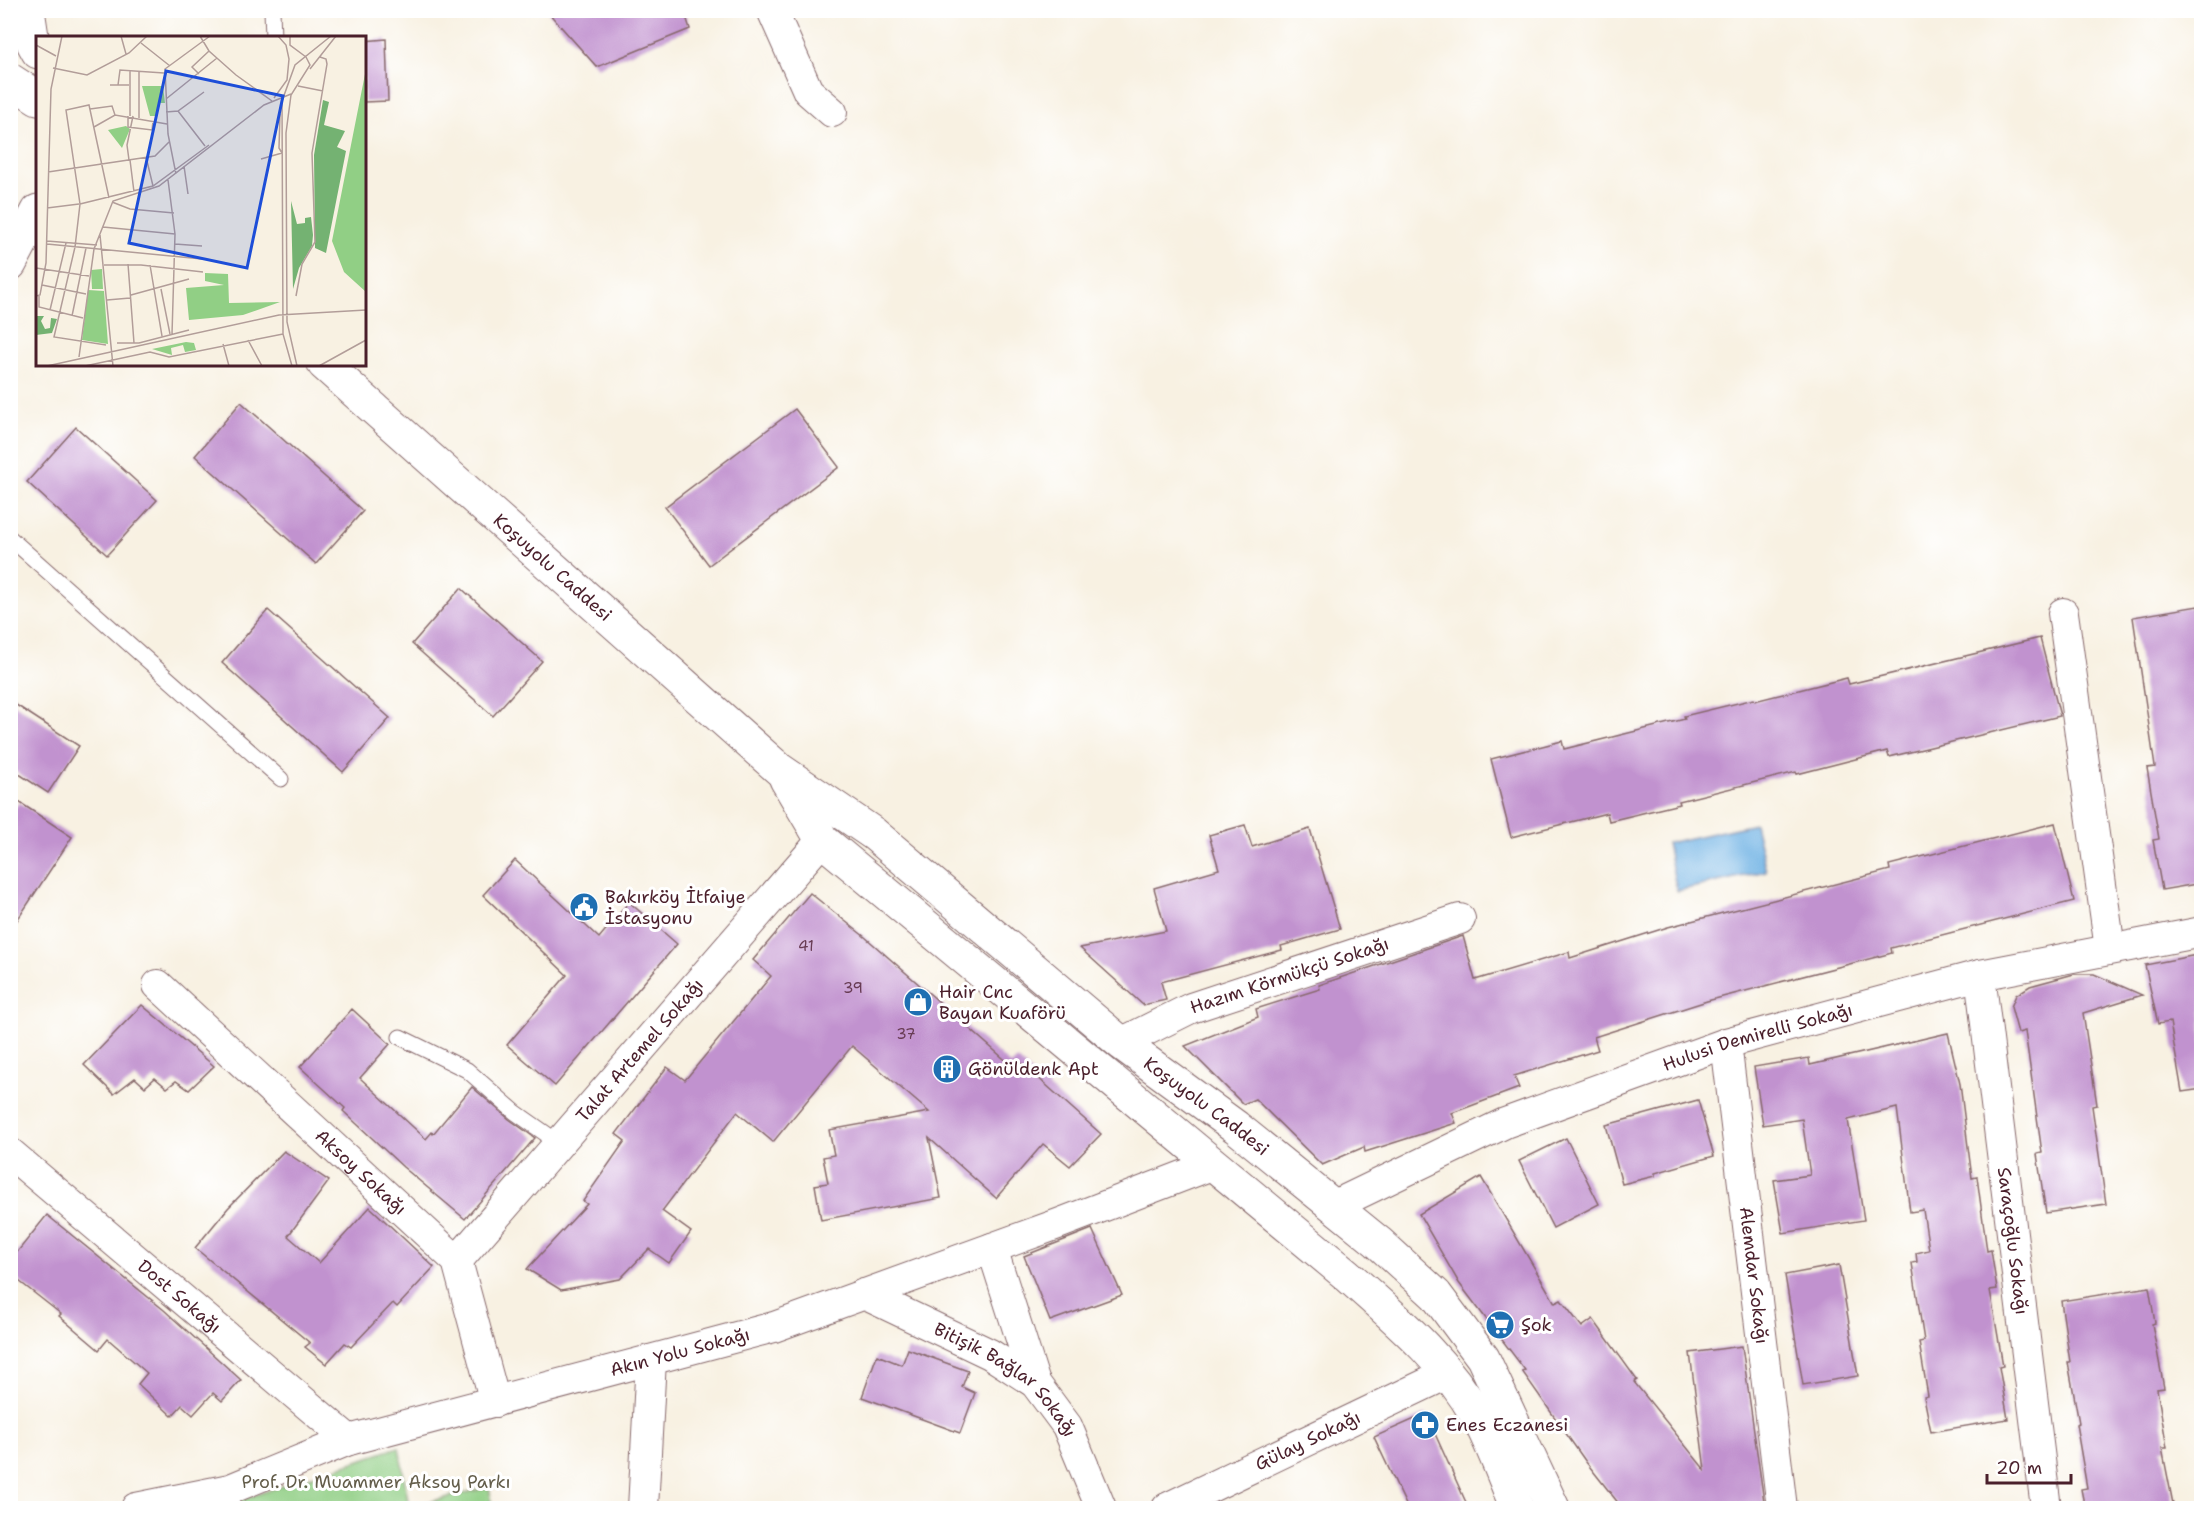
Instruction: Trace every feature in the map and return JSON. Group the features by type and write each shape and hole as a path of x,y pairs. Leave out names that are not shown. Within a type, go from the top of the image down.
{"street":[{"path":"28,10 33,43 36,48"},
{"path":"772,10 808,91 832,112"},
{"path":"10,80 36,97"},
{"path":"10,264 36,215"},
{"name":"Koşuyolu Caddesi","path":"326,366 780,770 874,834 1121,1043 1236,1127 1378,1242 1436,1295 1483,1358 1553,1509"},
{"path":"2063,612 2110,949"},
{"name":"Koşuyolu Caddesi","path":"780,770 822,840 1347,1275 1423,1343 1477,1416 1517,1509"},
{"name":"Talat Artemel Sokağı","path":"457,1261 822,840"},
{"name":"Hazım Körmükçü Sokağı","path":"1121,1043 1191,1008 1460,919"},
{"name":"Hulusi Demirelli Sokağı","path":"1333,1206 1505,1123 1726,1043 1980,975 2202,932"},
{"name":"Saraçoğlu Sokağı","path":"1980,975 2046,1509"},
{"name":"Aksoy Sokağı","path":"158,985 457,1261"},
{"name":"Alemdar Sokağı","path":"1726,1043 1782,1509"},
{"path":"1214,1164 1236,1127"},
{"name":"Dost Sokağı","path":"10,1153 349,1440"},
{"name":"Akın Yolu Sokağı","path":"136,1509 230,1488 349,1440 774,1327 1214,1164"},
{"path":"992,1248 1035,1383"},
{"path":"457,1261 495,1402"},
{"name":"Bitişik Bağlar Sokağı","path":"864,1294 990,1354 1035,1383 1067,1426 1101,1509"},
{"path":"1448,1374 1483,1358"},
{"path":"642,1509 651,1360"},
{"name":"Gülay Sokağı","path":"1167,1509 1448,1374"}],"lane":[{"path":"272,10 273,36"},
{"path":"10,538 281,779"},
{"path":"400,1036 467,1070 515,1112 559,1143"}],"green space":[{"name":"Prof. Dr. Muammer Aksoy Parkı","path":"399,1447 409,1507 489,1487 493,1508 216,1508"}],"water":[{"path":"1755,824 1766,871 1677,891 1667,843"}],"building":[{"path":"546,10 684,10 690,29 597,67"},
{"path":"386,39 388,101 366,102 366,41"},
{"path":"241,402 363,511 316,564 195,456"},
{"path":"795,409 839,467 709,565 665,507"},
{"path":"76,427 157,500 107,555 27,482"},
{"path":"461,588 542,661 493,716 412,644"},
{"path":"2198,606 2202,627 2202,883 2162,890 2153,840 2159,839 2147,768 2155,767 2133,617"},
{"path":"268,610 390,718 343,772 222,663"},
{"path":"2040,638 2060,716 1889,757 1887,751 1797,774 1796,772 1609,821 1607,813 1511,837 1491,759 1562,741 1564,749 1754,699 1755,701 1847,678 1849,684"},
{"path":"10,701 79,746 48,793 10,768"},
{"path":"19,802 72,837 10,931 10,815"},
{"path":"2055,823 2074,901 1891,948 1892,953 1707,1001 1594,1037 1598,1050 1514,1076 1519,1088 1452,1113 1456,1123 1365,1152 1364,1147 1322,1165 1255,1099 1243,1104 1185,1046 1258,1017 1256,1009 1320,989 1319,985 1463,936 1475,980 1569,952 1570,958 1668,927 1890,870 1889,865"},
{"path":"1245,825 1252,847 1310,829 1340,929 1281,946 1282,950 1161,982 1166,1000 1143,1005 1080,948 1166,931 1154,888 1219,869 1209,835"},
{"path":"515,860 599,938 629,902 677,944 555,1086 507,1045 567,975 483,895"},
{"path":"810,893 865,937 1011,1065 1017,1059 1101,1134 1070,1166 1043,1144 996,1198 929,1138 941,1198 821,1220 815,1185 828,1183 823,1157 834,1155 829,1130 929,1112 852,1046 773,1142 737,1112 662,1211 691,1232 669,1263 649,1249 620,1279 561,1290 527,1269 587,1204 583,1201 625,1141 616,1134 667,1067 685,1080 771,976 753,960"},
{"path":"2202,954 2202,1089 2182,1092 2170,1022 2158,1024 2145,965"},
{"path":"2074,974 2094,974 2142,995 2083,1013 2097,1105 2092,1106 2106,1204 2046,1213 2037,1154 2042,1153 2025,1031 2018,1033 2011,1007 2016,995 2030,986"},
{"path":"142,1005 214,1066 189,1090 176,1081 167,1088 155,1078 145,1087 135,1078 114,1094 84,1065"},
{"path":"352,1009 390,1044 360,1078 426,1139 432,1132 433,1134 472,1087 535,1138 465,1219 403,1167 343,1111 345,1108 300,1067"},
{"path":"1948,1033 1960,1084 1972,1178 1977,1177 1987,1251 1991,1250 1997,1289 1990,1290 2003,1366 1999,1367 2008,1419 1931,1432 1924,1397 1928,1396 1919,1342 1924,1341 1912,1263 1917,1262 1916,1253 1929,1250 1923,1210 1910,1212 1897,1108 1848,1120 1864,1220 1783,1233 1774,1180 1810,1175 1802,1119 1763,1125 1754,1067 1809,1058 1810,1065"},
{"path":"1698,1100 1714,1156 1655,1173 1655,1176 1622,1184 1606,1125"},
{"path":"1566,1138 1599,1204 1553,1228 1519,1161"},
{"path":"284,1151 329,1181 288,1236 319,1263 370,1207 434,1267 397,1307 393,1303 351,1347 345,1343 326,1364 305,1347 310,1343 195,1248 228,1208"},
{"path":"1481,1177 1555,1303 1561,1300 1582,1327 1593,1319 1637,1380 1634,1382 1705,1470 1690,1353 1742,1346 1765,1509 1623,1509 1586,1462 1522,1371 1525,1370 1459,1283 1419,1214"},
{"path":"47,1215 164,1310 241,1380 222,1401 213,1393 193,1415 182,1405 172,1416 138,1384 147,1373 108,1339 99,1350 59,1316 61,1314 10,1274 10,1261"},
{"path":"1092,1229 1122,1295 1050,1321 1024,1256"},
{"path":"1839,1265 1858,1376 1803,1385 1785,1275"},
{"path":"2149,1287 2155,1323 2152,1324 2164,1388 2157,1389 2167,1448 2162,1448 2174,1509 2085,1509 2081,1489 2087,1488 2076,1424 2079,1423 2068,1362 2070,1362 2061,1301"},
{"path":"908,1349 968,1371 962,1387 975,1393 960,1433 862,1397 877,1355 902,1365"},
{"path":"1426,1414 1469,1509 1408,1509 1374,1437"}],"place":[{"name":"Bakırköy İtfaiye İstasyonu","path":"584,907"},
{"name":"Hair Cnc Bayan Kuaförü","path":"918,1002"},
{"name":"Gönüldenk Apt","path":"947,1069"},
{"name":"Şok","path":"1500,1325"},
{"name":"Enes Eczanesi","path":"1425,1425"}]}
